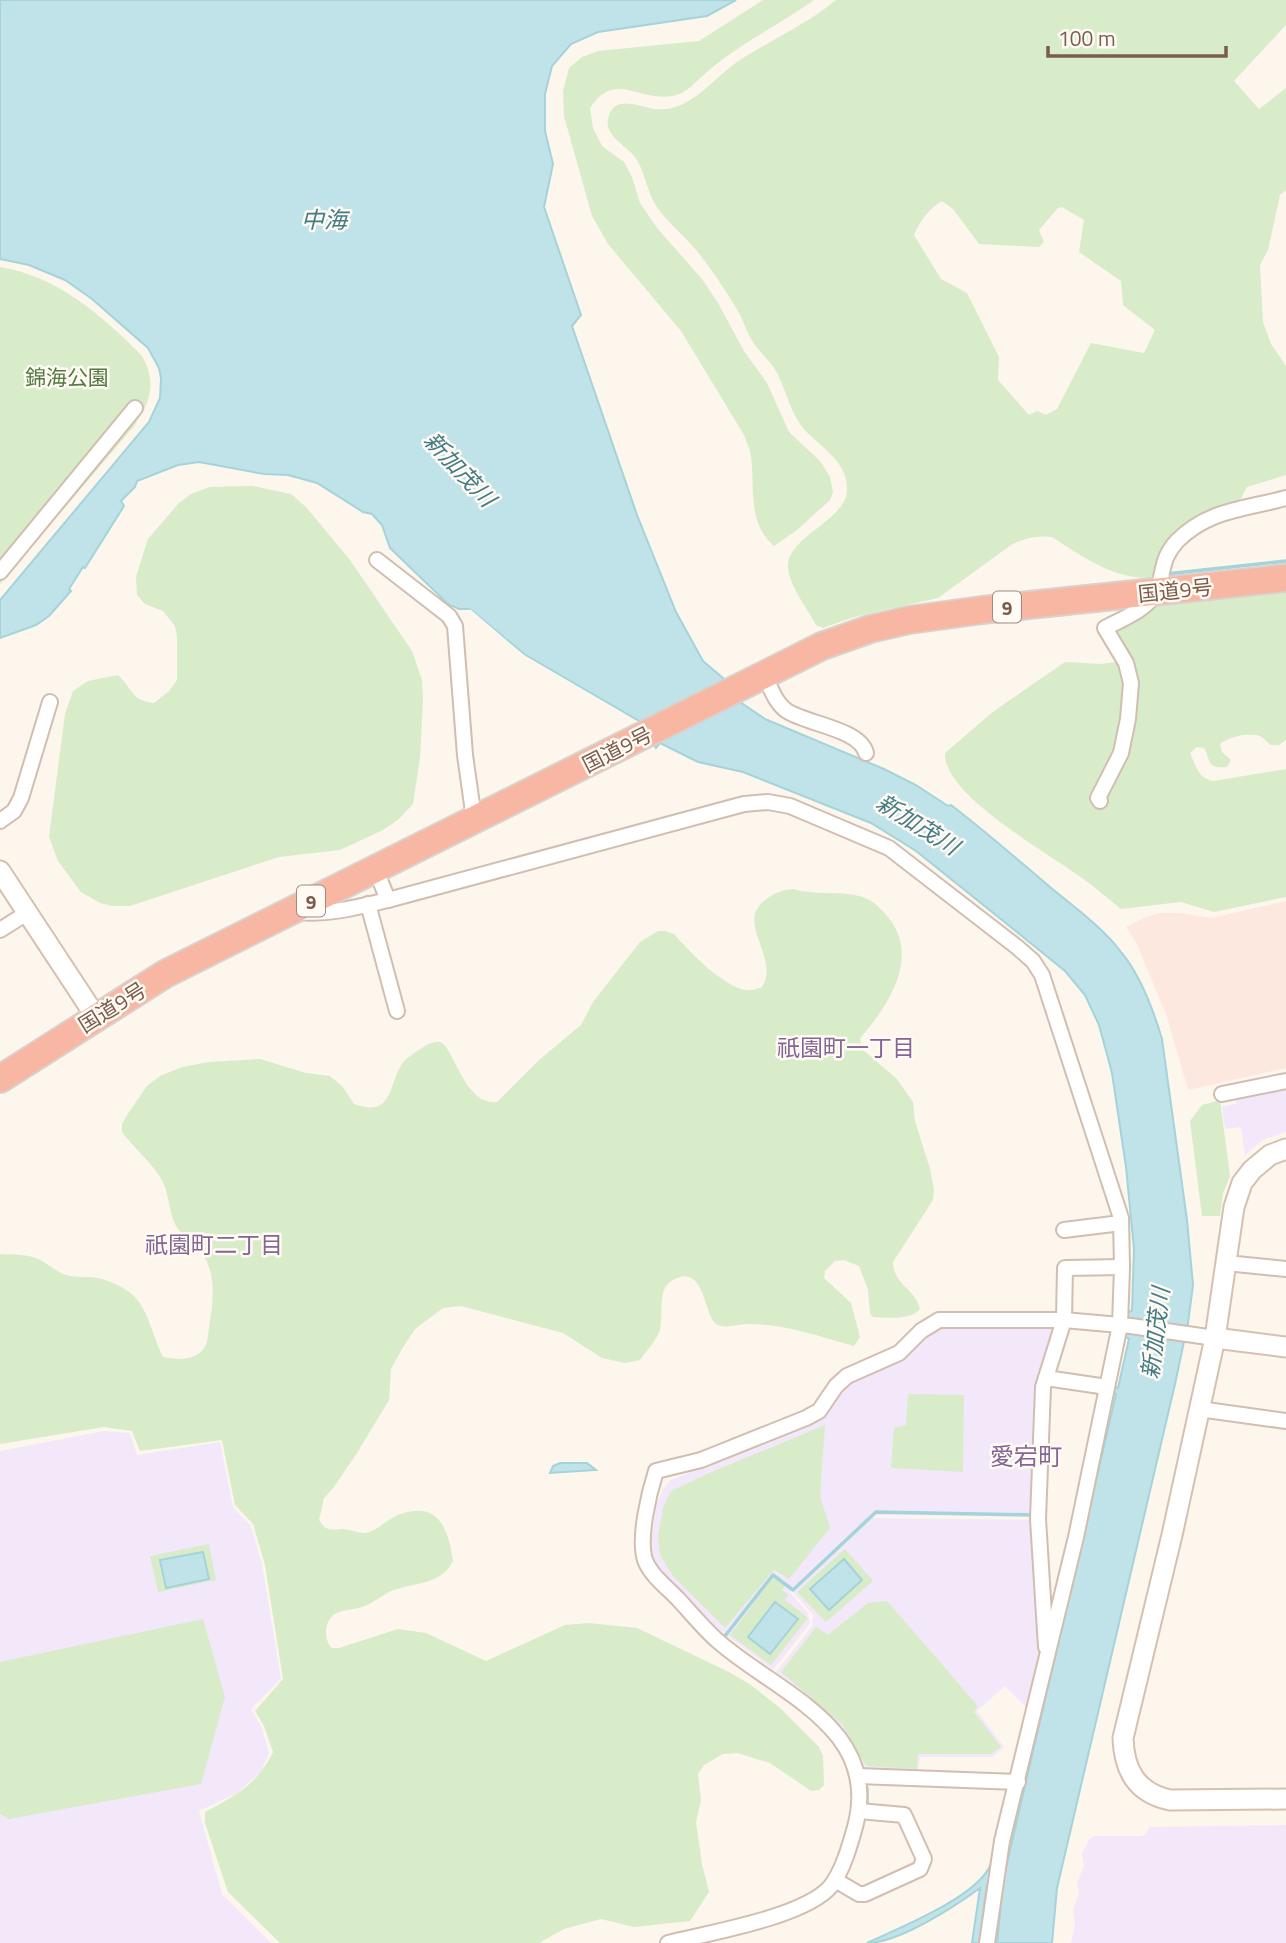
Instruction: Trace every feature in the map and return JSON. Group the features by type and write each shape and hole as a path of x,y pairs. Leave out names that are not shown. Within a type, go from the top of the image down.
{"highway":[{"name":"国道9号","path":"0,1079 165,974 822,646 870,629 909,620 1286,578"}],"street":[{"path":"0,572 135,408"},
{"path":"1100,801 1098,798 1116,765 1125,740 1132,683 1126,663 1105,628 1139,609 1157,592 1162,566 1168,553 1190,530 1228,510 1286,498"},
{"path":"377,560 449,616 455,626 465,755 474,819"},
{"path":"752,680 775,698 784,709 859,740 866,753"},
{"path":"0,821 14,811 21,799 50,702"},
{"path":"290,911 312,914 388,900 744,804 768,802 790,806 889,849 1017,947 1038,967 1052,1000 1121,1223 1125,1326 1107,1387 1047,1659 1002,1841 987,1943"},
{"path":"375,869 388,900"},
{"path":"0,871 96,1017"},
{"path":"368,904 397,1011"},
{"path":"0,930 27,914"},
{"path":"1222,1094 1286,1081"},
{"path":"1286,1149 1270,1155 1252,1170 1242,1183 1234,1207 1215,1338 1124,1738 1124,1756 1137,1783 1156,1797 1170,1800 1286,1799"},
{"path":"1064,1230 1121,1223"},
{"path":"1226,1263 1286,1269"},
{"path":"1047,1659 1038,1518 1043,1387 1063,1320 1065,1268 1122,1267"},
{"path":"668,1943 780,1914 824,1893 835,1880 851,1841 859,1811 858,1776 849,1752 833,1730 817,1714 719,1642 655,1576 646,1560 643,1544 649,1497 656,1471 701,1460 806,1418 819,1410 836,1386 847,1376 899,1353 921,1331 939,1320 1063,1320 1286,1347"},
{"path":"1046,1378 1107,1387"},
{"path":"1199,1409 1286,1421"},
{"path":"858,1776 1018,1782"},
{"path":"835,1880 859,1894 865,1894 920,1870 924,1864 904,1815 859,1811"}],"shaded area":[{"path":"1286,901 1286,1068 1188,1090 1167,1017 1136,942 1126,927 1159,913 1211,918"},
{"path":"1286,1085 1286,1132 1263,1140 1245,1155 1241,1127 1225,1129 1222,1106 1236,1104 1239,1094"},
{"path":"1056,1324 1032,1516 871,1515 789,1592 809,1614 807,1615 811,1622 773,1670 714,1626 664,1576 653,1560 651,1542 657,1503 663,1489 671,1480 816,1420 846,1386 862,1375 904,1358 924,1338 944,1326"},
{"path":"104,1431 130,1433 137,1455 220,1442 233,1507 251,1526 262,1564 281,1679 251,1709 262,1728 269,1753 261,1772 237,1793 199,1811 222,1894 271,1943 0,1943 0,1451"},
{"path":"872,1518 1032,1520 1040,1653 1027,1708 1005,1686 977,1711 1004,1747 993,1757 920,1757 918,1772 862,1771 857,1753 839,1726 776,1672 813,1625 814,1616 793,1592"},
{"path":"1286,1825 1286,1943 1071,1943 1075,1925 1073,1909 1079,1894 1077,1882 1084,1866 1082,1854 1094,1836 1141,1836 1146,1834 1149,1827"}],"green space":[{"path":"763,0 814,0 732,52 682,93 660,97 618,89 599,97 590,108 593,128 602,146 624,162 640,203 657,228 702,279 718,303 744,351 767,383 789,432 820,461 830,477 833,492 830,500 797,530 774,546 765,537 756,516 751,456 744,435 681,331 608,244 592,216 564,116 563,91 569,68 582,57 598,51 699,41"},
{"path":"836,0 1286,0 1286,25 1234,81 1259,109 1286,88 1286,190 1280,195 1268,250 1260,265 1263,322 1271,344 1286,366 1286,475 1247,487 1239,502 1217,508 1151,578 1111,571 1052,537 1041,536 1011,545 938,598 854,617 823,628 816,625 799,597 789,575 790,557 796,547 837,511 844,501 847,491 843,470 830,453 800,424 774,367 753,342 741,316 708,266 655,204 637,160 610,131 608,119 611,111 622,104 661,109 683,104 698,95 737,62","holes":["942,201 953,209 979,244 1039,247 1044,242 1039,230 1058,208 1062,207 1084,220 1079,252 1121,281 1123,305 1155,330 1144,353 1091,343 1057,409 1046,415 1037,411 1029,415 998,380 999,357 967,293 941,279 914,235 933,207"]},
{"name":"錦海公園","path":"0,267 41,279 95,313 142,356 150,384 149,397 143,412 138,414 126,406 119,421 0,563"},
{"path":"140,415 135,425 0,584 0,578"},
{"path":"253,486 291,494 306,507 350,560 412,651 422,680 423,699 420,758 413,804 399,819 383,830 340,850 279,857 130,906 100,903 81,892 58,861 49,837 65,714 73,691 88,681 118,675 136,697 146,702 154,703 169,691 177,680 175,626 163,611 145,604 137,595 136,577 148,539 179,503 191,494 210,487"},
{"path":"1286,593 1286,740 1279,745 1271,745 1257,735 1229,739 1220,744 1222,752 1231,760 1227,767 1212,765 1204,748 1197,747 1190,753 1201,775 1214,781 1286,769 1286,897 1214,912 1181,902 1121,909 978,804 960,786 949,769 945,753 994,711 1065,662 1115,662 1120,627 1150,606"},
{"path":"793,889 863,897 883,911 897,932 901,965 897,981 881,1012 860,1038 862,1049 897,1079 913,1102 915,1121 930,1169 933,1200 893,1262 897,1277 918,1302 920,1309 905,1317 873,1317 870,1313 868,1290 859,1266 844,1260 835,1261 825,1271 824,1278 851,1303 860,1337 854,1346 776,1326 718,1325 709,1313 698,1284 692,1278 684,1276 673,1280 664,1289 660,1329 654,1341 640,1360 625,1363 602,1358 563,1333 461,1306 443,1308 415,1329 402,1349 391,1369 389,1400 357,1453 324,1498 319,1520 329,1529 364,1533 398,1515 423,1511 432,1514 444,1528 453,1561 448,1569 434,1579 399,1588 366,1606 335,1614 326,1630 327,1640 332,1648 398,1629 426,1633 486,1661 565,1625 589,1623 637,1628 729,1672 780,1708 819,1747 823,1756 824,1785 819,1790 811,1791 770,1763 737,1753 723,1754 704,1765 698,1774 701,1800 696,1822 709,1892 690,1921 634,1927 601,1919 564,1929 539,1943 280,1943 228,1892 205,1823 205,1812 253,1781 273,1752 264,1726 255,1711 283,1679 265,1565 253,1524 235,1505 222,1440 140,1451 132,1431 104,1427 0,1444 0,1254 33,1257 66,1275 98,1278 127,1290 136,1298 148,1318 163,1357 192,1357 203,1350 206,1343 212,1303 212,1282 207,1261 175,1224 160,1176 122,1132 122,1124 147,1086 160,1076 182,1067 209,1062 260,1059 306,1073 330,1076 343,1087 354,1104 375,1107 386,1099 400,1067 411,1055 425,1046 440,1042 476,1095 486,1101 497,1102 539,1060 581,1025 593,1002 640,942 658,931 674,934 707,967 727,982 746,990 762,987 766,964 755,928 758,907 774,894"},
{"path":"1220,1100 1230,1176 1223,1194 1220,1216 1202,1216 1190,1121 1202,1105"},
{"path":"908,1394 964,1395 963,1472 891,1468 894,1428 906,1425"},
{"path":"825,1425 820,1496 830,1528 789,1579 774,1570 725,1628 673,1576 660,1555 658,1536 663,1508 671,1491"},
{"path":"209,1544 216,1580 158,1592 150,1556"},
{"path":"845,1549 873,1581 826,1622 797,1592"},
{"path":"773,1577 785,1585 782,1590 788,1594 785,1600 808,1618 771,1665 730,1635"},
{"path":"887,1601 978,1706 974,1712 1001,1747 991,1754 918,1754 917,1769 866,1766 842,1724 781,1672 816,1627 828,1635 868,1603"},
{"path":"203,1619 225,1697 201,1784 9,1819 0,1814 0,1662"}],"water":[{"name":"中海","path":"0,0 736,0 707,16 598,32 571,44 552,66 545,94 545,131 553,164 544,207 581,315 572,326 637,515 676,612 703,661 724,679 740,702 765,719 884,769 916,785 948,806 951,805 1087,918 1113,943 1135,972 1162,1039 1187,1220 1193,1285 1175,1384 1057,1888 1052,1943 997,1943 1003,1881 991,1879 987,1885 979,1943 972,1943 980,1888 910,1931 867,1943 953,1900 982,1878 990,1866 1004,1876 1116,1394 1112,1392 1113,1387 1118,1388 1129,1339 1124,1336 1126,1312 1132,1311 1134,1249 1126,1167 1112,1073 1099,1025 1085,995 1065,971 1007,924 916,851 871,823 743,772 698,762 660,743 656,748 639,721 524,654 470,609 459,609 448,604 390,548 382,525 372,514 363,512 317,483 288,475 264,474 199,462 178,465 137,481 135,487 121,501 124,506 69,589 71,591 49,616 36,625 0,638 0,600 149,422 160,398 161,378 159,368 148,348 92,299 65,280 29,265 0,259"},
{"path":"560,1463 587,1463 596,1470 550,1473 553,1466"},
{"path":"203,1552 209,1579 166,1588 160,1560"},
{"path":"844,1559 862,1580 829,1610 810,1589"},
{"path":"775,1602 798,1619 770,1654 748,1637"}],"pier":[{"path":"470,609 525,656 626,715 623,717 522,657 467,613"}],"waterway":[{"path":"1166,574 1286,561"},
{"path":"1047,1450 1048,1419"},
{"path":"725,1636 773,1575 793,1590 876,1512 1036,1515"},
{"path":"867,1788 867,1803"},
{"path":"990,1871 993,1855"}],"district":[{"name":"祇園町一丁目","path":"846,1047"},
{"name":"祇園町二丁目","path":"214,1244"},
{"name":"愛宕町","path":"1026,1456"}],"water label":[{"name":"新加茂川","path":"460,469"},
{"name":"新加茂川","path":"918,824"},
{"name":"新加茂川","path":"1155,1333"}]}
